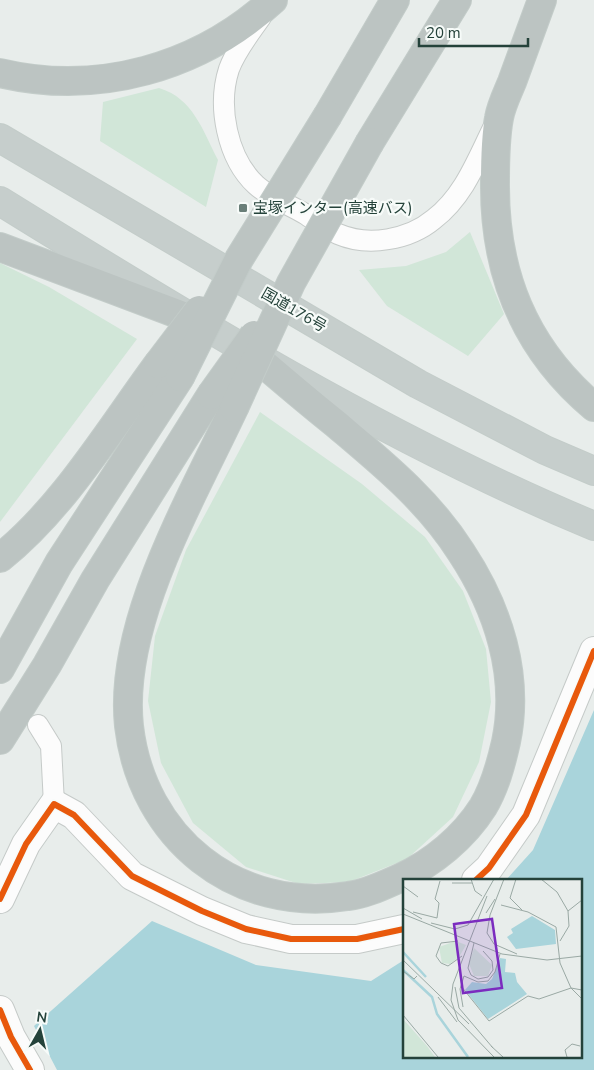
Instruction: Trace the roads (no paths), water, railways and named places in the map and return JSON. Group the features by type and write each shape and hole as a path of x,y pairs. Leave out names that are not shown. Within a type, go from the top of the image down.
{"highway":[{"path":"0,72 51,81 85,81 120,77 153,70 216,43 245,24 273,0"},
{"path":"0,669 169,370 328,115 395,0"},
{"path":"0,740 47,666 94,580 223,401 370,142 457,0"},
{"path":"542,0 499,117 494,202 497,242 504,272 517,306 550,362 574,390 594,406"},
{"name":"国道176号","path":"0,138 418,384 545,450 594,471"},
{"path":"0,201 251,353 390,431 515,493 594,526"},
{"path":"0,247 199,322"},
{"path":"223,401 141,622 132,658 129,692 129,725 134,755 154,807 172,834 194,855 220,873 250,887 284,896 318,899 351,896 414,872 466,831 484,805 500,771 509,727 511,684 502,634 484,590 461,552 433,513 399,477 251,353"},
{"path":"0,558 38,524 169,370"}],"street":[{"path":"477,879 489,868 526,816 594,651"},
{"path":"0,899 26,844 54,804 74,815 132,876 202,911 246,929 300,939 357,938 403,929"},
{"path":"0,1010 11,1037 30,1070"}],"lane":[{"path":"273,0 241,45 230,69 224,96 226,122 232,146 242,169 257,186 338,234 359,240 387,240 413,232 433,220 452,204 467,181 499,117"},
{"path":"38,725 51,746 54,804"}],"water":[{"path":"594,710 594,1070 57,1070 34,1026 152,921 256,965 371,981 403,961 403,1058 582,1058 582,879 507,879 533,850"}],"place":[{"name":"宝塚インター(高速バス)","path":"243,208"}]}
